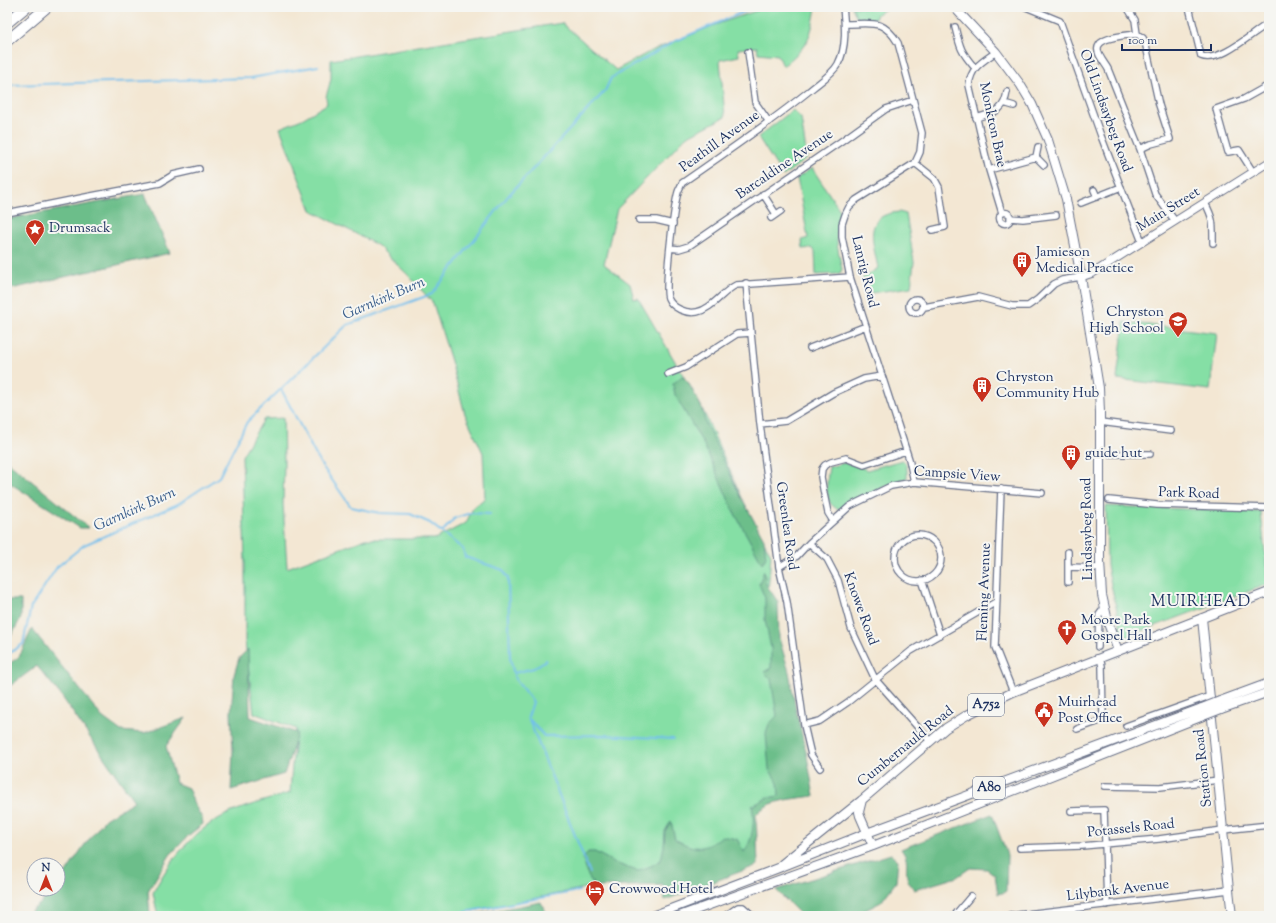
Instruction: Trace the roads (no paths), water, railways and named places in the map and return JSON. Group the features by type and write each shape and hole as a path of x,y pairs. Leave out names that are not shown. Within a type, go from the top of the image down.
{"highway":[{"path":"7,23 26,7"},
{"path":"7,40 47,7"}],"main road":[{"name":"Lindsaybeg Road","path":"954,7 996,52 1020,84 1032,104 1048,140 1066,199 1081,277 1099,388 1100,568 1102,595 1109,626 1118,651"},
{"name":"Cumbernauld Road","path":"776,870 862,800 946,728 967,715 1013,692 1269,592"},
{"name":"Station Road","path":"1202,618 1219,780 1228,890 1232,916"},
{"name":"A80","path":"681,916 873,846 1202,716 1221,705 1269,683"},
{"name":"A80","path":"652,916 776,870 867,833 1202,708 1221,705 1269,692"},
{"path":"862,800 859,812 873,846"}],"street":[{"name":"Peathill Avenue","path":"844,7 844,47 838,65 828,76 768,122 682,184 678,193 673,224 666,285 668,298 673,306 685,311 696,312 711,306 727,289 736,285 746,283 850,277"},
{"name":"Old Lindsaybeg Road","path":"1026,7 1060,21 1100,136 1142,242"},
{"path":"1127,7 1135,20 1137,34"},
{"path":"1189,7 1201,56 1206,58 1220,55 1269,24"},
{"path":"845,24 875,24 883,26 892,32 898,43 922,133 920,152 915,163 934,178 939,187 945,227 932,230"},
{"path":"955,27 963,55 975,68"},
{"path":"1140,149 1151,144 1170,139 1146,46 1143,38 1137,34 1103,40 1099,44 1098,53 1108,70 1140,149 1155,194 1175,221"},
{"path":"748,52 755,102 768,122"},
{"name":"Monkton Brae","path":"996,52 975,68 970,78 969,85 989,170 1002,213"},
{"path":"1253,172 1239,150 1228,152 1216,109 1244,99 1269,84"},
{"path":"976,118 996,112 1004,103 1006,92"},
{"name":"Barcaldine Avenue","path":"670,248 679,249 689,246 886,109 914,100"},
{"path":"1004,103 1014,106"},
{"path":"1036,157 1038,146"},
{"path":"989,170 1036,157"},
{"path":"1036,157 1044,165"},
{"name":"Main Street","path":"1081,277 1093,273 1269,162"},
{"name":"Lanrig Road","path":"914,482 906,451 850,277 842,237 842,224 849,207 856,200 915,163"},
{"path":"7,213 160,184 174,174 199,169"},
{"path":"1080,203 1121,187"},
{"path":"1094,190 1097,197"},
{"path":"763,194 776,214"},
{"path":"1205,203 1211,213 1213,221 1213,243"},
{"path":"1010,218 1007,213 1002,213 999,218 1002,222 1008,221 1010,218 1023,219 1056,215"},
{"path":"639,220 656,220 673,224"},
{"path":"924,307 978,297 1012,306 1028,306 1054,284 1062,280 1081,277"},
{"name":"Greenlea Road","path":"746,283 760,424 779,567 786,602 804,725 811,756 820,768"},
{"path":"810,348 866,326"},
{"path":"668,374 686,367 736,334 751,333"},
{"path":"760,424 786,421 833,393 864,380 882,376"},
{"path":"1100,422 1171,431"},
{"path":"833,521 828,513 821,477 822,469 825,465 846,458 864,465 906,451"},
{"path":"1100,454 1150,454"},
{"name":"Campsie View","path":"779,567 797,556 809,543 850,506 891,486 914,482 1042,492"},
{"name":"Fleming Avenue","path":"1001,489 994,647 1013,692"},
{"name":"Park Road","path":"1109,500 1157,505 1269,508"},
{"path":"911,536 924,536 934,542 938,548 940,564 934,573 928,578 922,580 914,580 906,577 901,573 895,562 895,554 898,546 911,536"},
{"name":"Knowe Road","path":"809,543 827,559 838,580 851,628 875,679 930,741"},
{"path":"1068,552 1068,582"},
{"path":"1068,568 1100,568"},
{"path":"922,580 940,634"},
{"path":"804,725 820,721 848,702 911,651 996,602"},
{"name":"Lindsaybeg Road","path":"1098,647 1101,640 1099,615 1105,607"},
{"path":"1077,729 1103,720 1102,666 1100,658"},
{"path":"1126,726 1210,696"},
{"path":"1105,786 1160,787 1219,780"},
{"path":"1071,810 1104,810 1107,905"},
{"name":"Potassels Road","path":"1020,848 1041,848 1159,839 1269,825"},
{"name":"Lilybank Avenue","path":"1010,916 1228,890"},
{"path":"954,916 971,896"},
{"path":"679,905 681,916"},
{"path":"725,916 738,907 743,906 753,916"}],"waterway":[{"name":"Garnkirk Burn","path":"7,655 23,644 31,607 57,567 84,545 178,504 219,477 247,422 347,325 432,294 508,196 605,91 611,78 675,41 755,7"},
{"path":"7,85 251,78 318,66"},
{"path":"281,389 320,463 351,507 380,513 410,514 430,523 463,549 465,557 503,570 508,578 510,658 515,679 533,702 528,717 590,873"},
{"path":"442,532 455,518 471,513 490,514"},
{"path":"514,673 534,668 546,660"},
{"path":"530,720 544,736 604,735 673,739"},
{"path":"443,916 579,891"}],"place":[{"name":"Drumsack","path":"35,246"},
{"name":"Jamieson Medical Practice","path":"1022,278"},
{"name":"Chryston High School","path":"1178,338"},
{"name":"Chryston Community Hub","path":"982,403"},
{"name":"guide hut","path":"1071,471"},
{"name":"Moore Park Gospel Hall","path":"1067,646"},
{"name":"Muirhead Post Office","path":"1044,728"},
{"name":"Crowwood Hotel","path":"595,907"}],"district":[{"name":"MUIRHEAD","path":"1201,602"}]}
